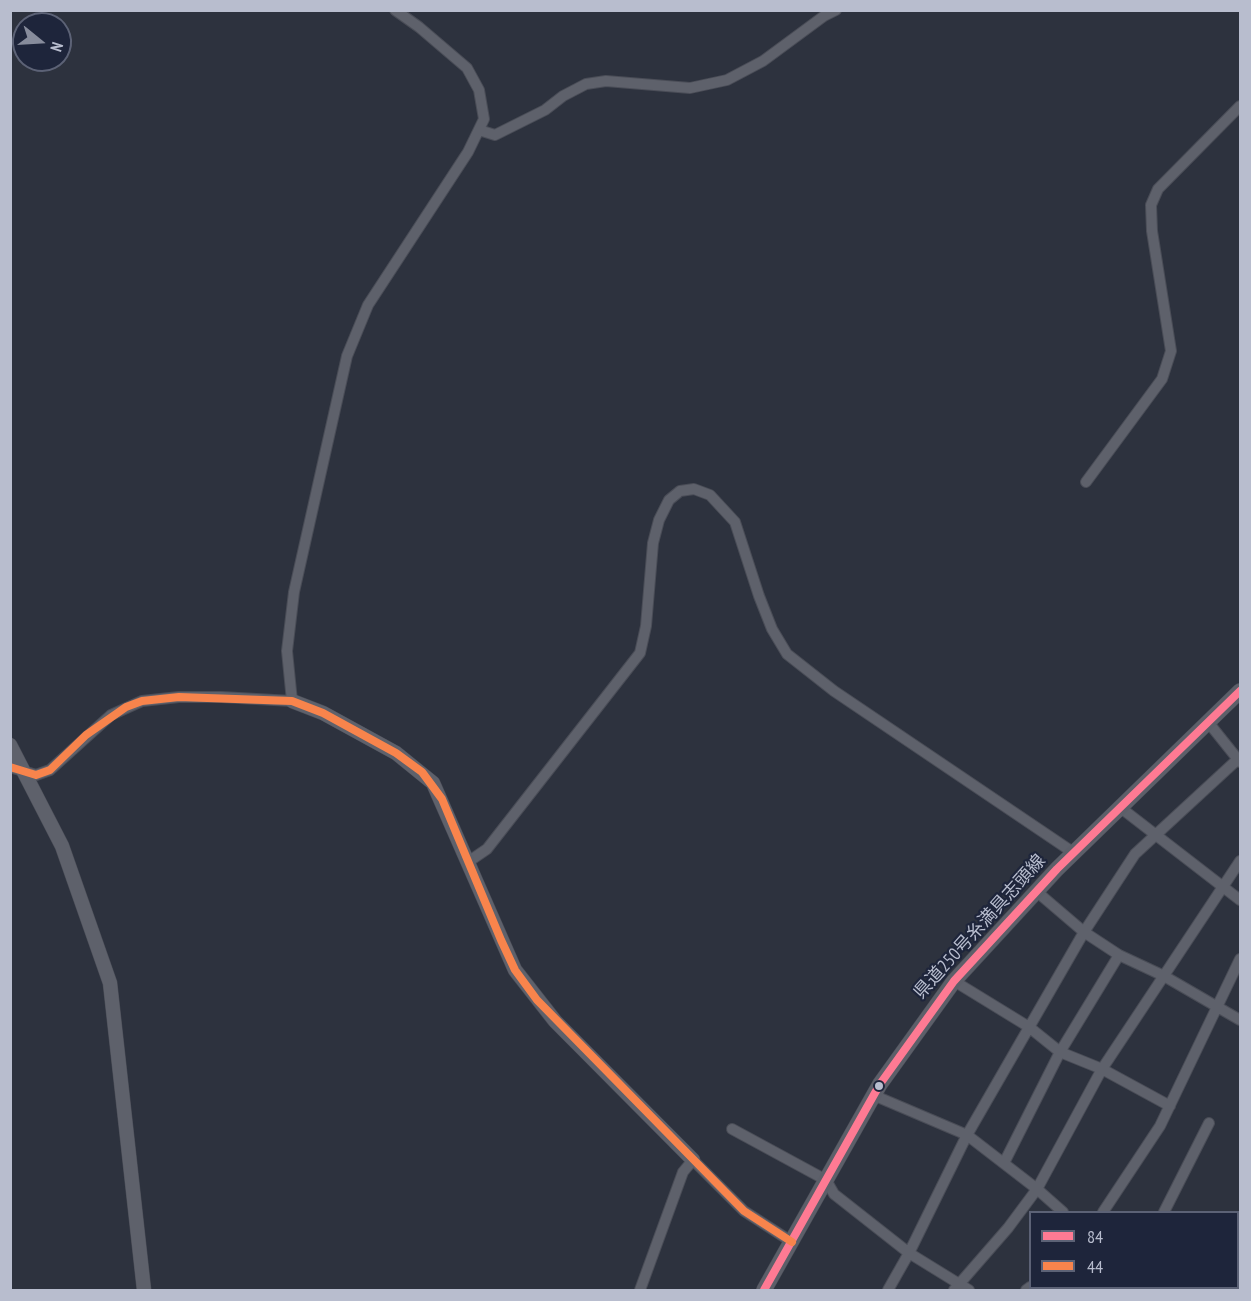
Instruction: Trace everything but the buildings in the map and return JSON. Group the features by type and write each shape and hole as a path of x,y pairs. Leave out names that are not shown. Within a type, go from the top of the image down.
{"main road":[{"name":"県道250号糸満具志頭線","path":"764,1290 873,1095 954,981 1036,891 1240,691"}],"street":[{"path":"292,701 287,651 294,592 347,356 368,305 468,152 483,119 483,105 475,79 454,56 395,10"},
{"path":"479,130 495,135 545,111 563,96 586,84 606,81 690,88 727,80 763,61 824,16 836,10"},
{"path":"1086,482 1162,379 1171,351 1152,231 1151,205 1158,189 1240,106"},
{"path":"468,862 487,849 640,653 646,626 652,543 659,520 669,500 680,491 694,489 710,495 735,522 759,596 772,629 787,654 834,691 1074,853"},
{"path":"10,767 36,775 50,770 111,715 142,701 211,697 292,701 323,713 396,753 422,772 442,799 515,970 537,1000 744,1211 792,1242"},
{"path":"888,1290 909,1253 967,1135 1084,932 1135,854 1239,760 1208,722"},
{"path":"10,746 62,846 110,983 144,1290"},
{"path":"1121,808 1240,900"},
{"path":"956,1287 1008,1228 1037,1188 1102,1069 1240,861"},
{"path":"1036,891 1084,932 1119,955 1164,976 1240,1020"},
{"path":"1004,1163 1060,1052 1119,955"},
{"path":"1104,1211 1160,1126 1240,959"},
{"path":"954,981 1029,1027 1060,1052 1102,1069 1170,1106"},
{"path":"873,1095 967,1135 1037,1188 1062,1211"},
{"path":"1165,1211 1209,1123"},
{"path":"732,1129 826,1180 834,1194 909,1253 956,1287 969,1290"},
{"path":"640,1290 683,1172 693,1160"}],"transit line":[{"name":"84","path":"764,1290 880,1084 954,981 1057,869 1240,691"},
{"name":"44","path":"10,767 36,775 50,770 86,735 126,707 142,701 179,697 292,701 323,713 396,753 422,772 442,799 515,970 537,1000 744,1211 792,1242"}]}
